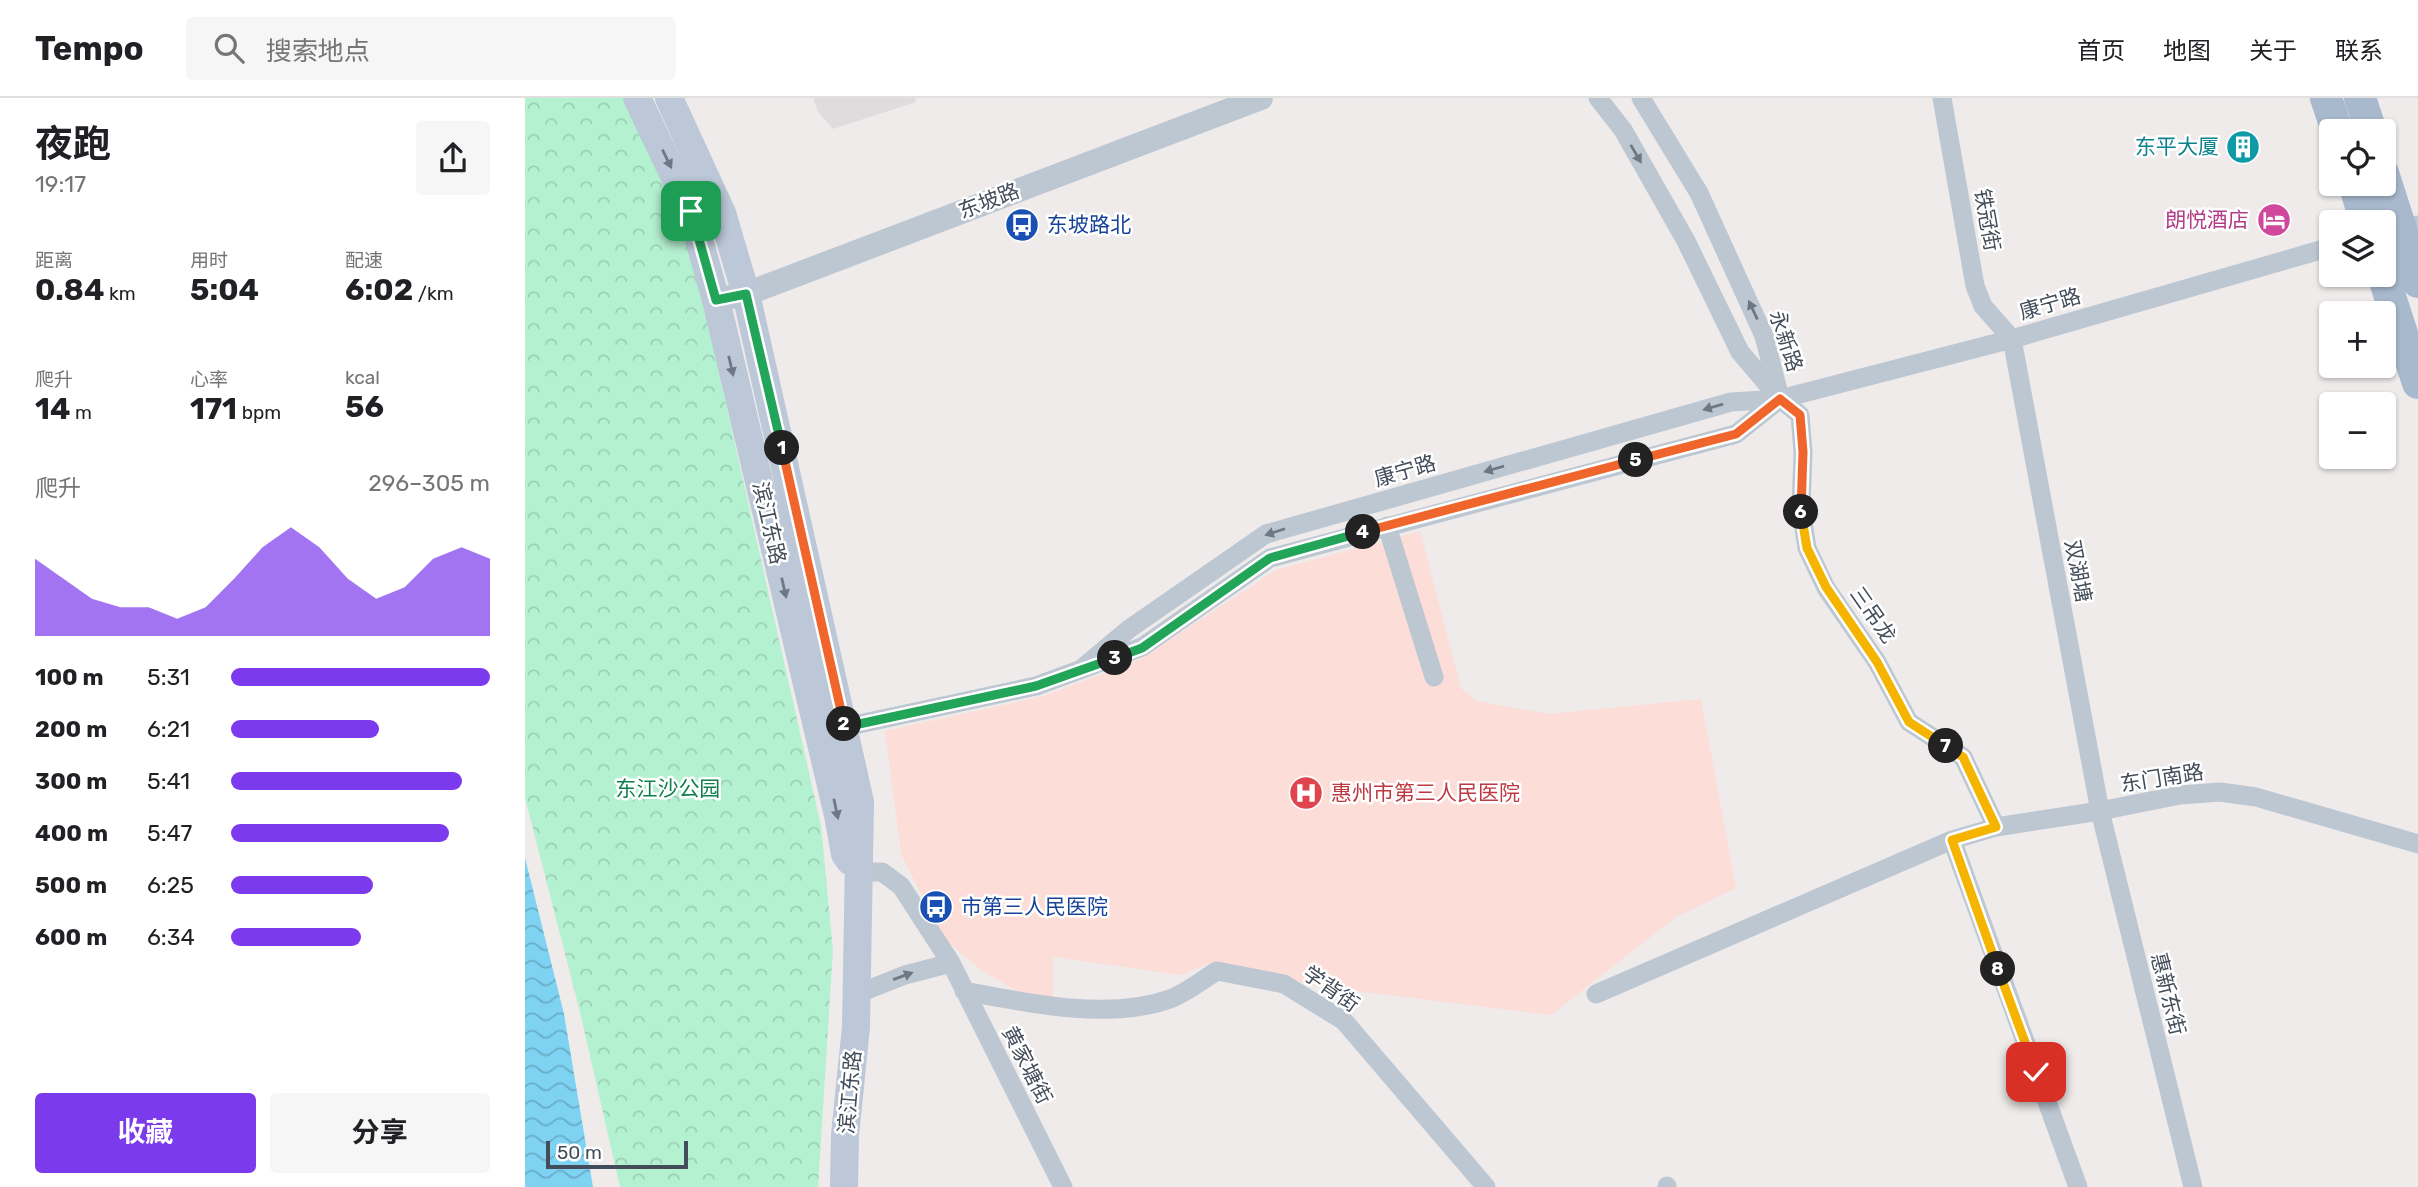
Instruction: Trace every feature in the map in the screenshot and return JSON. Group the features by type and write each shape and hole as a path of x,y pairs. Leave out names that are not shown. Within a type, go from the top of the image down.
{"main road":[{"name":"滨江东路","path":"637,98 691,211 716,300 845,854 859,872"},
{"name":"滨江东路","path":"669,98 722,212 746,294 860,802 856,1027 845,1135 844,1187"},
{"path":"2326,98 2333,119"},
{"path":"2360,98 2367,119"},
{"path":"2390,196 2418,282"},
{"path":"2387,287 2418,383"}],"street":[{"name":"东坡路","path":"716,300 746,294 1261,98"},
{"name":"永新路","path":"1598,98 1623,130 1686,241 1740,352 1780,399"},
{"name":"永新路","path":"1641,98 1704,205 1764,335 1780,399"},
{"name":"铁冠街","path":"1942,98 1975,286 1983,306 2012,339"},
{"name":"康宁路","path":"1080,670 1129,629 1266,534 1731,402 1780,399 2012,339 2319,250"},
{"name":"双湖塘","path":"2012,339 2100,811"},
{"name":"康宁路","path":"845,727 1036,686 1142,648 1270,558 1736,434 1780,399"},
{"name":"三吊龙","path":"1780,399 1800,415 1803,452 1801,509 1807,548 1826,587 1877,662 1909,722 1963,757 1996,827"},
{"path":"1387,526 1434,677"},
{"name":"东门南路","path":"1596,994 1952,840 1996,827 2180,795 2232,793 2268,800 2418,844"},
{"name":"惠新东街","path":"2100,811 2193,1187"},
{"path":"1952,840 2078,1187"},
{"name":"黄家塘街","path":"859,872 882,872 901,886 951,963 1063,1187"},
{"path":"857,994 905,975 951,963"},
{"name":"学背街","path":"964,992 1049,1006 1115,1010 1170,999 1217,971 1284,984 1344,1021 1486,1187"}],"shaded area":[{"path":"813,98 915,98 916,102 833,129 818,112"},
{"name":"惠州市第三人民医院","path":"1420,531 1461,688 1477,701 1548,714 1701,699 1736,888 1676,917 1551,1015 1308,985 1285,976 1211,963 1181,975 1053,957 1053,999 1022,994 981,970 943,938 901,854 885,731 1044,696 1139,660 1276,570"}],"green space":[{"name":"东江沙公园","path":"525,98 625,98 685,222 821,826 833,950 818,1187 620,1187 579,1008 525,798"}],"water":[{"path":"525,858 564,1014 593,1187 525,1187"}],"place":[{"name":"东平大厦","path":"2243,147"},
{"name":"朗悦酒店","path":"2274,220"},
{"name":"东坡路北","path":"1022,225"},
{"name":"惠州市第三人民医院","path":"1306,793"},
{"name":"市第三人民医院","path":"936,907"}],"route":[{"path":"691,211 716,300 746,294 845,727 1036,686 1142,648 1270,558 1736,434 1780,399 1800,415 1803,452 1801,509 1807,548 1826,587 1877,662 1909,722 1963,757 1996,827 1952,840 2036,1072"}]}
